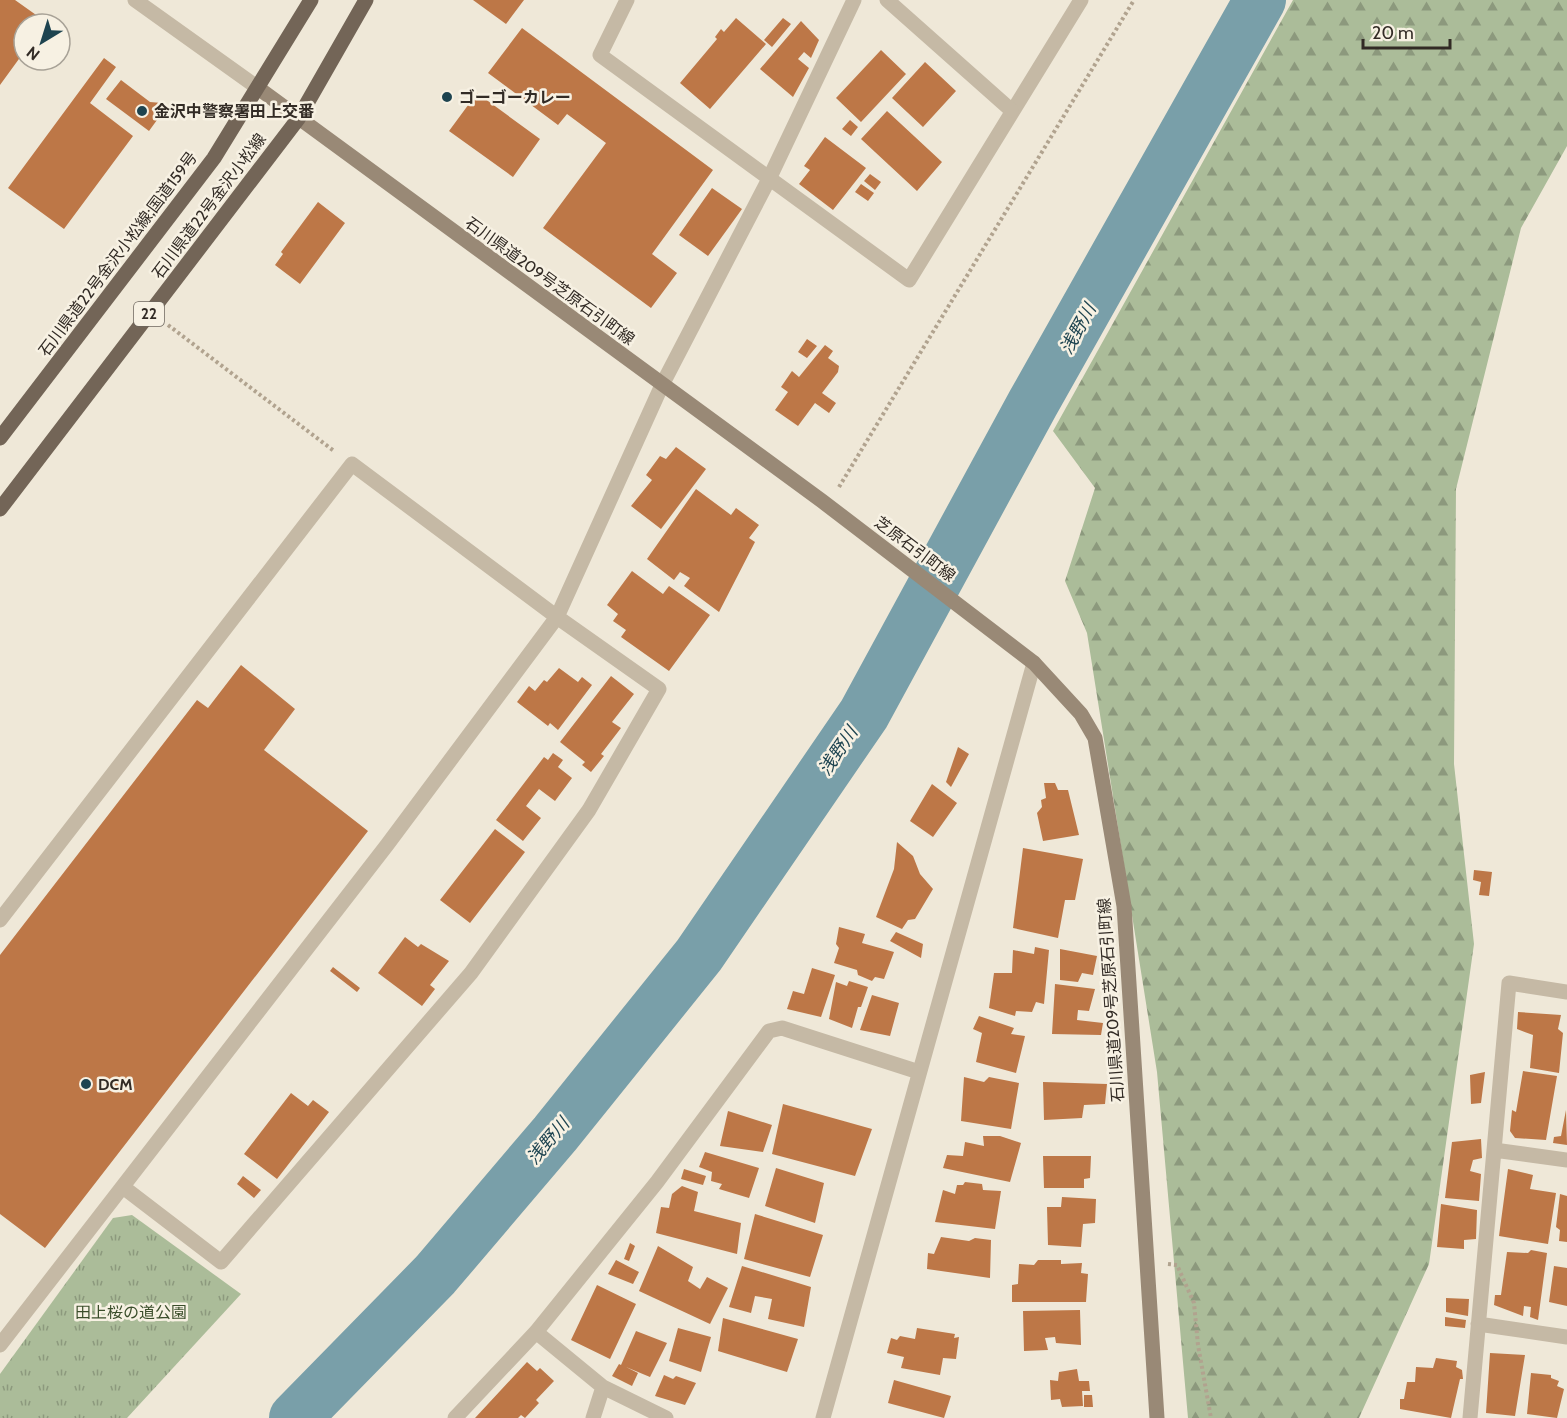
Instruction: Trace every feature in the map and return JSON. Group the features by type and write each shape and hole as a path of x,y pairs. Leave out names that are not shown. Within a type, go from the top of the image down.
{"main road":[{"name":"22","path":"258,88 311,0"},
{"name":"石川県道22号金沢小松線","path":"0,509 298,119 366,0"},
{"name":"石川県道209号芝原石引町線","path":"258,88 822,501"},
{"name":"石川県道22号金沢小松線;国道159号","path":"0,438 214,158 258,88"},
{"name":"芝原石引町線","path":"822,501 986,626"},
{"name":"石川県道209号芝原石引町線","path":"986,626 1034,663 1081,714 1095,738 1124,906 1157,1418"}],"street":[{"path":"135,0 258,88"},
{"path":"627,0 600,55 909,280 1011,110 1081,0"},
{"path":"0,1345 387,845 557,616 662,385 769,178 855,0"},
{"path":"887,0 1011,110"},
{"path":"0,920 352,464 659,689 589,810 471,973 221,1262 123,1187"},
{"path":"823,1418 1034,663"},
{"path":"1470,1418 1509,983 1567,992"},
{"path":"455,1418 536,1332 657,1182 769,1031 782,1028 919,1072"},
{"path":"1494,1150 1567,1160"},
{"path":"1478,1324 1567,1336"},
{"path":"536,1332 603,1387 666,1418"},
{"path":"593,1418 603,1387"}],"path":[{"path":"837,491 1134,0"},
{"path":"151,312 352,464"},
{"path":"1147,1260 1177,1265 1194,1303 1198,1345 1211,1418"}],"green space":[{"path":"1293,0 1567,0 1567,146 1521,228 1456,489 1454,764 1474,944 1429,1264 1359,1418 1188,1418 1157,1072 1087,633 1065,581 1095,488 1053,431"},
{"name":"田上桜の道公園","path":"132,1215 241,1294 127,1418 0,1418 0,1374 113,1218"}],"building":[{"path":"0,0 15,0 32,12 12,12 12,68 0,85"},
{"path":"473,0 524,0 506,24"},
{"path":"736,18 766,44 710,109 680,83 717,39 715,37 721,29 724,32"},
{"path":"783,18 791,24 772,47 764,40"},
{"path":"801,21 819,40 811,58 804,52 798,59 809,68 793,97 760,69"},
{"path":"522,28 713,170 652,254 677,273 651,308 543,228 606,143 567,114 558,125 488,73"},
{"path":"881,50 906,74 861,122 836,98"},
{"path":"104,58 116,67 90,103 133,136 64,229 8,188"},
{"path":"925,62 956,91 923,127 892,98"},
{"name":"金沢中警察署田上交番","path":"121,80 150,102 162,103 161,120 157,120 149,131 106,99"},
{"path":"477,93 540,139 513,177 449,131"},
{"path":"887,111 942,162 917,191 861,139"},
{"path":"850,120 858,127 851,136 842,129"},
{"path":"825,137 866,168 833,210 799,184 810,170 804,166"},
{"path":"870,174 881,182 875,190 864,181"},
{"path":"861,184 874,193 868,201 855,192"},
{"path":"712,188 742,209 708,256 679,235"},
{"path":"318,202 345,223 300,284 275,265 283,254 281,252"},
{"path":"807,339 817,346 807,358 798,352"},
{"path":"825,345 833,351 828,358 839,366 838,372 822,393 836,403 829,413 815,403 798,426 775,410 788,392 781,387 792,371 799,377"},
{"path":"676,447 706,469 661,529 631,506 652,480 646,475 660,456 666,459"},
{"path":"696,489 731,515 736,508 759,525 749,538 755,542 719,612 684,586 690,578 680,572 674,580 647,559"},
{"path":"632,571 663,594 669,586 710,615 669,671 621,637 626,630 613,621 618,614 607,605"},
{"name":"DCM","path":"241,665 295,709 264,750 368,831 45,1248 0,1214 0,955 197,700 208,708"},
{"path":"559,668 578,682 582,677 592,685 558,730 550,723 548,726 517,702 529,686 535,691 544,680 547,682"},
{"path":"611,676 634,694 612,722 621,728 601,754 604,756 591,772 582,765 585,762 560,742"},
{"path":"958,747 969,754 951,787 946,782"},
{"path":"553,753 563,760 558,767 572,778 555,801 539,789 526,806 541,818 523,841 496,820 544,757 548,760"},
{"path":"1044,783 1055,783 1058,790 1068,790 1079,835 1043,841 1037,813 1042,807 1041,800 1046,798"},
{"path":"932,784 957,803 933,837 910,821"},
{"path":"495,829 525,852 470,923 440,900"},
{"path":"897,842 913,856 920,874 933,889 915,919 908,920 902,929 876,917 894,869"},
{"path":"1023,848 1083,859 1075,900 1065,900 1058,938 1013,928"},
{"path":"1474,870 1492,872 1489,896 1479,895 1481,882 1473,880"},
{"path":"839,927 865,934 862,943 894,952 884,979 875,977 872,981 858,975 857,970 834,963 839,948 836,944"},
{"path":"896,932 923,944 921,958 890,941"},
{"path":"405,937 418,947 421,944 449,961 430,985 435,989 422,1006 378,973"},
{"path":"1035,947 1049,950 1044,1004 1036,1002 1032,1012 1016,1011 1015,1016 989,1008 994,973 1012,973 1013,950 1034,954"},
{"path":"1060,949 1097,956 1093,975 1082,973 1078,982 1060,980"},
{"path":"333,967 360,988 357,992 330,971"},
{"path":"812,968 835,975 821,1017 787,1009 793,991 804,994"},
{"path":"849,981 868,987 861,1007 858,1007 852,1028 829,1019 836,982 847,986"},
{"path":"1055,984 1095,989 1089,1011 1078,1010 1077,1020 1103,1023 1101,1035 1052,1034"},
{"path":"872,995 899,1003 890,1036 860,1030"},
{"path":"1518,1012 1561,1015 1558,1029 1563,1033 1559,1073 1530,1068 1533,1035 1517,1029"},
{"path":"979,1016 1014,1028 1011,1034 1025,1036 1016,1073 976,1062 982,1033 973,1029"},
{"path":"1523,1071 1557,1076 1546,1140 1515,1138 1510,1131 1512,1110 1516,1112"},
{"path":"1485,1072 1481,1103 1471,1104 1470,1075"},
{"path":"964,1077 984,1082 989,1077 1019,1083 1011,1129 961,1121"},
{"path":"1043,1082 1107,1084 1105,1104 1084,1105 1082,1118 1044,1120"},
{"path":"291,1093 308,1106 313,1100 329,1112 277,1179 244,1154"},
{"path":"783,1104 872,1129 855,1176 772,1154"},
{"path":"1566,1110 1567,1145 1553,1143 1554,1137 1561,1136"},
{"path":"728,1111 772,1125 763,1152 720,1146"},
{"path":"983,1136 1000,1136 1021,1143 1010,1182 943,1168 947,1155 963,1156 965,1142 984,1146"},
{"path":"1481,1139 1482,1158 1473,1160 1470,1171 1481,1174 1479,1201 1445,1198 1452,1142"},
{"path":"705,1152 759,1168 749,1198 719,1189 722,1184 711,1181 712,1172 699,1167"},
{"path":"1043,1156 1091,1156 1090,1178 1084,1179 1084,1188 1044,1188"},
{"path":"776,1168 824,1183 815,1223 765,1206"},
{"path":"684,1169 706,1176 703,1185 681,1179"},
{"path":"1508,1169 1533,1175 1530,1189 1556,1193 1548,1244 1499,1236"},
{"path":"243,1176 261,1190 254,1198 237,1184"},
{"path":"965,1182 982,1184 983,1190 1001,1191 995,1229 935,1222 943,1190 955,1194 957,1185 963,1185"},
{"path":"682,1186 698,1192 694,1211 741,1223 737,1254 656,1233 661,1207 669,1208 672,1194"},
{"path":"1560,1194 1567,1196 1567,1242 1559,1241 1560,1230 1556,1227"},
{"path":"1062,1197 1096,1199 1095,1223 1083,1224 1081,1247 1048,1245 1047,1207 1061,1207"},
{"path":"1441,1204 1477,1210 1476,1239 1464,1240 1464,1249 1437,1247"},
{"path":"755,1214 823,1235 810,1277 744,1259"},
{"path":"941,1237 969,1241 975,1238 991,1240 990,1278 927,1269 928,1253 934,1254"},
{"path":"630,1243 635,1246 629,1261 624,1259"},
{"path":"658,1246 693,1267 688,1281 700,1289 707,1277 728,1288 710,1324 639,1291"},
{"path":"1531,1250 1547,1253 1538,1320 1530,1317 1531,1307 1524,1306 1523,1316 1494,1305 1495,1295 1501,1295 1507,1252 1528,1253"},
{"path":"616,1260 639,1272 633,1284 608,1274"},
{"path":"1038,1260 1061,1260 1061,1264 1082,1263 1081,1273 1088,1274 1086,1302 1012,1302 1012,1285 1018,1284 1019,1264 1034,1265"},
{"path":"742,1266 811,1287 804,1327 768,1319 772,1299 755,1296 751,1313 729,1307"},
{"path":"1554,1266 1567,1268 1567,1306 1549,1302"},
{"path":"597,1285 636,1304 610,1359 571,1340"},
{"path":"1446,1298 1469,1299 1468,1316 1446,1312"},
{"path":"1080,1310 1081,1345 1056,1343 1055,1337 1045,1338 1048,1350 1024,1351 1023,1311"},
{"path":"1445,1317 1466,1320 1465,1328 1445,1326"},
{"path":"723,1318 798,1339 787,1372 718,1351"},
{"path":"678,1328 711,1337 701,1372 669,1361"},
{"path":"917,1328 955,1334 954,1338 959,1337 956,1359 943,1358 940,1375 901,1368 904,1357 887,1353 891,1338 897,1340 900,1336 915,1339"},
{"path":"636,1331 667,1343 650,1377 626,1367 638,1373 632,1386 612,1376 619,1364 621,1365"},
{"path":"1490,1353 1525,1355 1515,1416 1486,1413"},
{"path":"1436,1358 1457,1361 1456,1367 1462,1370 1463,1379 1460,1379 1451,1418 1400,1409 1400,1399 1404,1399 1407,1382 1415,1382 1416,1367 1433,1368"},
{"path":"527,1362 537,1371 540,1368 554,1381 536,1400 539,1403 525,1418 521,1415 518,1418 475,1418"},
{"path":"1077,1369 1079,1381 1089,1381 1090,1391 1082,1391 1083,1406 1062,1407 1060,1399 1051,1400 1050,1380 1058,1381 1059,1372"},
{"path":"1531,1373 1551,1375 1551,1378 1559,1381 1557,1386 1564,1389 1557,1418 1527,1414"},
{"path":"664,1375 673,1379 676,1376 696,1383 685,1405 655,1396"},
{"path":"894,1380 951,1396 944,1418 888,1403"},
{"path":"1084,1395 1092,1395 1093,1407 1084,1407"}],"waterway":[{"name":"浅野川","path":"295,1418 435,1275 555,1134 699,955 864,714 1033,403 1260,0"}],"place":[{"name":"ゴーゴーカレー","path":"447,97"},
{"name":"金沢中警察署田上交番","path":"142,111"},
{"name":"DCM","path":"86,1084"}]}
